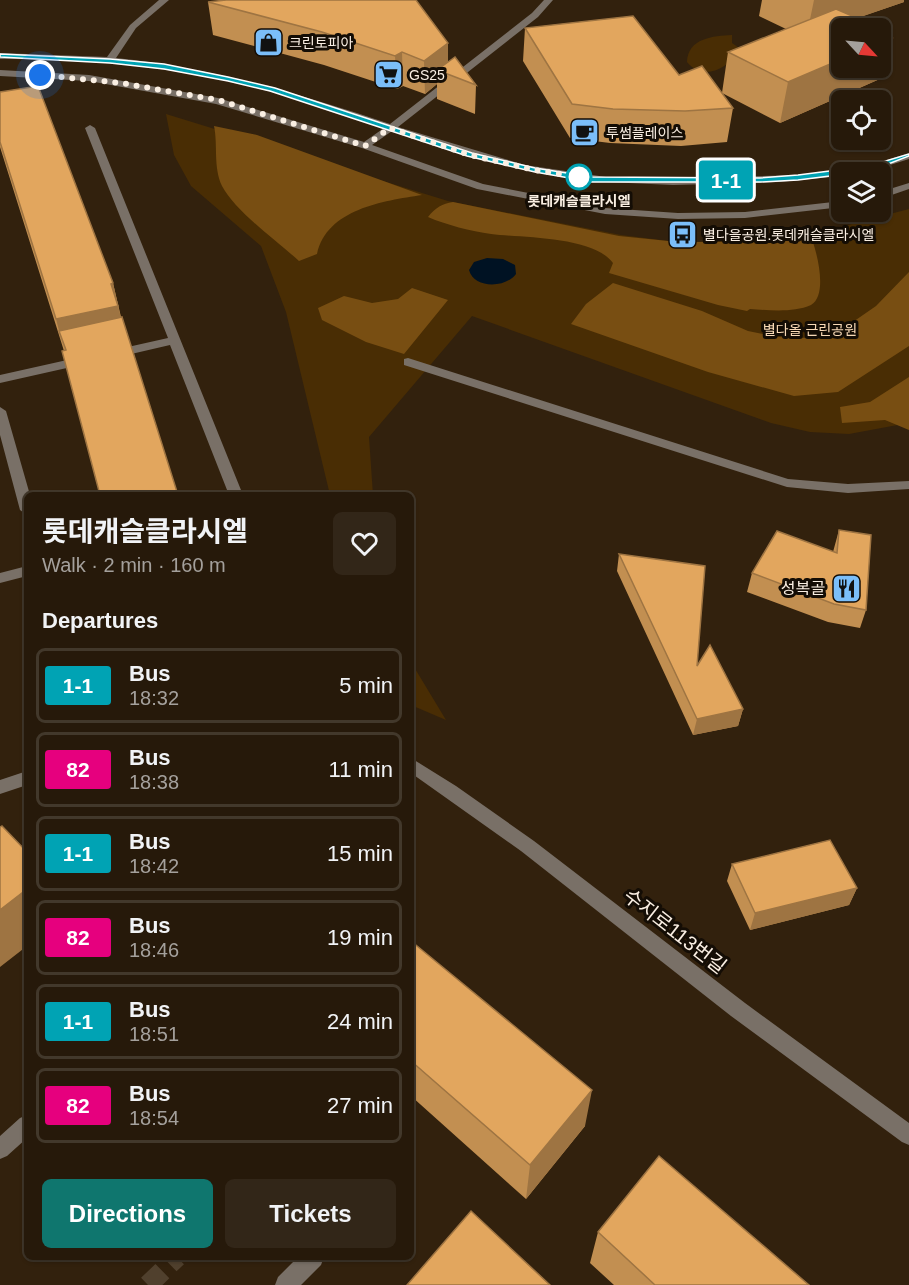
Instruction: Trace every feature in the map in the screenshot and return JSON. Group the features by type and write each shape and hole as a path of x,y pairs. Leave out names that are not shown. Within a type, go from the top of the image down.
{"street":[{"path":"110,61 114,51 146,12 165,0"},
{"path":"365,146 535,15 549,0"},
{"path":"0,56 110,61 164,67 273,89 470,155 535,170 592,179 651,181 788,178 870,168 909,156"},
{"path":"0,73 89,78 218,100 365,146 481,187 605,211 678,216 745,215 831,205"},
{"path":"90,128 235,492"},
{"path":"891,192 909,186"},
{"path":"0,379 175,340"},
{"path":"408,362 787,483 850,488 909,485"},
{"path":"0,411 24,499"},
{"path":"0,578 24,572"},
{"name":"수지로113번길","path":"414,767 466,800 568,876 715,992 909,1135"},
{"path":"0,787 24,779"},
{"path":"0,1149 24,1128"},
{"path":"286,1285 310,1260"}],"green space":[{"path":"732,35 732,43 742,50 723,67 708,72 694,68 687,62 688,54 697,43 717,36"},
{"name":"별다올 근린공원","path":"166,114 448,201 621,235 677,242 733,241 801,231 825,231 859,222 891,222 891,214 909,209 909,420 903,424 849,434 810,432 771,423 472,316 369,437 373,492 329,492 286,312 261,246 191,186 174,155"},
{"path":"414,667 446,720 414,706"}],"shaded area":[{"path":"214,126 257,135 422,195 374,204 344,217 323,239 317,254 299,261 246,215 228,196 219,179"},
{"path":"453,202 619,236 678,242 733,242 799,233 810,234 820,271 819,292 816,300 804,308 750,309 747,311 718,305 609,273 613,263 603,254 574,243 483,233 428,217 439,206"},
{"path":"909,272 909,346 838,392 794,396 708,372 571,324 586,304 613,283 702,311 748,331 777,337 812,338 850,324 876,306"},
{"path":"412,288 448,300 404,354 366,342 322,320 318,308 344,296 372,303 398,299"},
{"path":"909,377 909,430 885,420 842,423 840,407 870,402"}],"water":[{"path":"487,258 503,259 515,265 516,274 511,279 498,284 477,281 469,270 474,262"}],"building":[{"path":"226,0 416,0 448,43 424,61 402,52 395,56 322,32 208,2"},
{"path":"836,9 857,18 831,18 831,64 788,82 728,52"},
{"path":"633,16 679,75 702,66 733,108 685,111 613,109 572,104 525,28"},
{"path":"455,57 476,85 437,70"},
{"path":"38,86 113,283 111,284 118,306 56,319 0,142 0,92"},
{"path":"122,317 177,492 99,492 62,351 66,350 59,331"},
{"path":"839,530 871,535 866,610 834,604 752,573 777,531 837,553"},
{"path":"619,554 705,566 697,666 710,645 743,709 697,719"},
{"path":"2,826 24,849 24,891 0,910 0,827"},
{"path":"830,840 857,888 755,913 732,864"},
{"path":"414,943 592,1090 530,1165 414,1064"},
{"path":"659,1156 809,1285 655,1285 598,1232"},
{"path":"471,1211 550,1285 407,1285"}],"tunnel":[{"path":"148,1285 174,1260"}],"bus line":[{"name":"1-1","path":"0,56 86,58 164,67 228,79 273,89 470,155 535,170 592,179 760,180 870,168 909,156"}],"place":[{"name":"크린토피아","path":"268,43"},
{"name":"GS25","path":"388,75"},
{"name":"투썸플레이스","path":"585,133"},
{"name":"롯데캐슬클라시엘","path":"579,177"},
{"name":"별다을공원.롯데캐슬클라시엘","path":"682,235"},
{"name":"성복골","path":"846,588"}],"route":[{"path":"40,75 89,78 218,100 365,146 390,128 470,155 535,170 579,177"}]}
